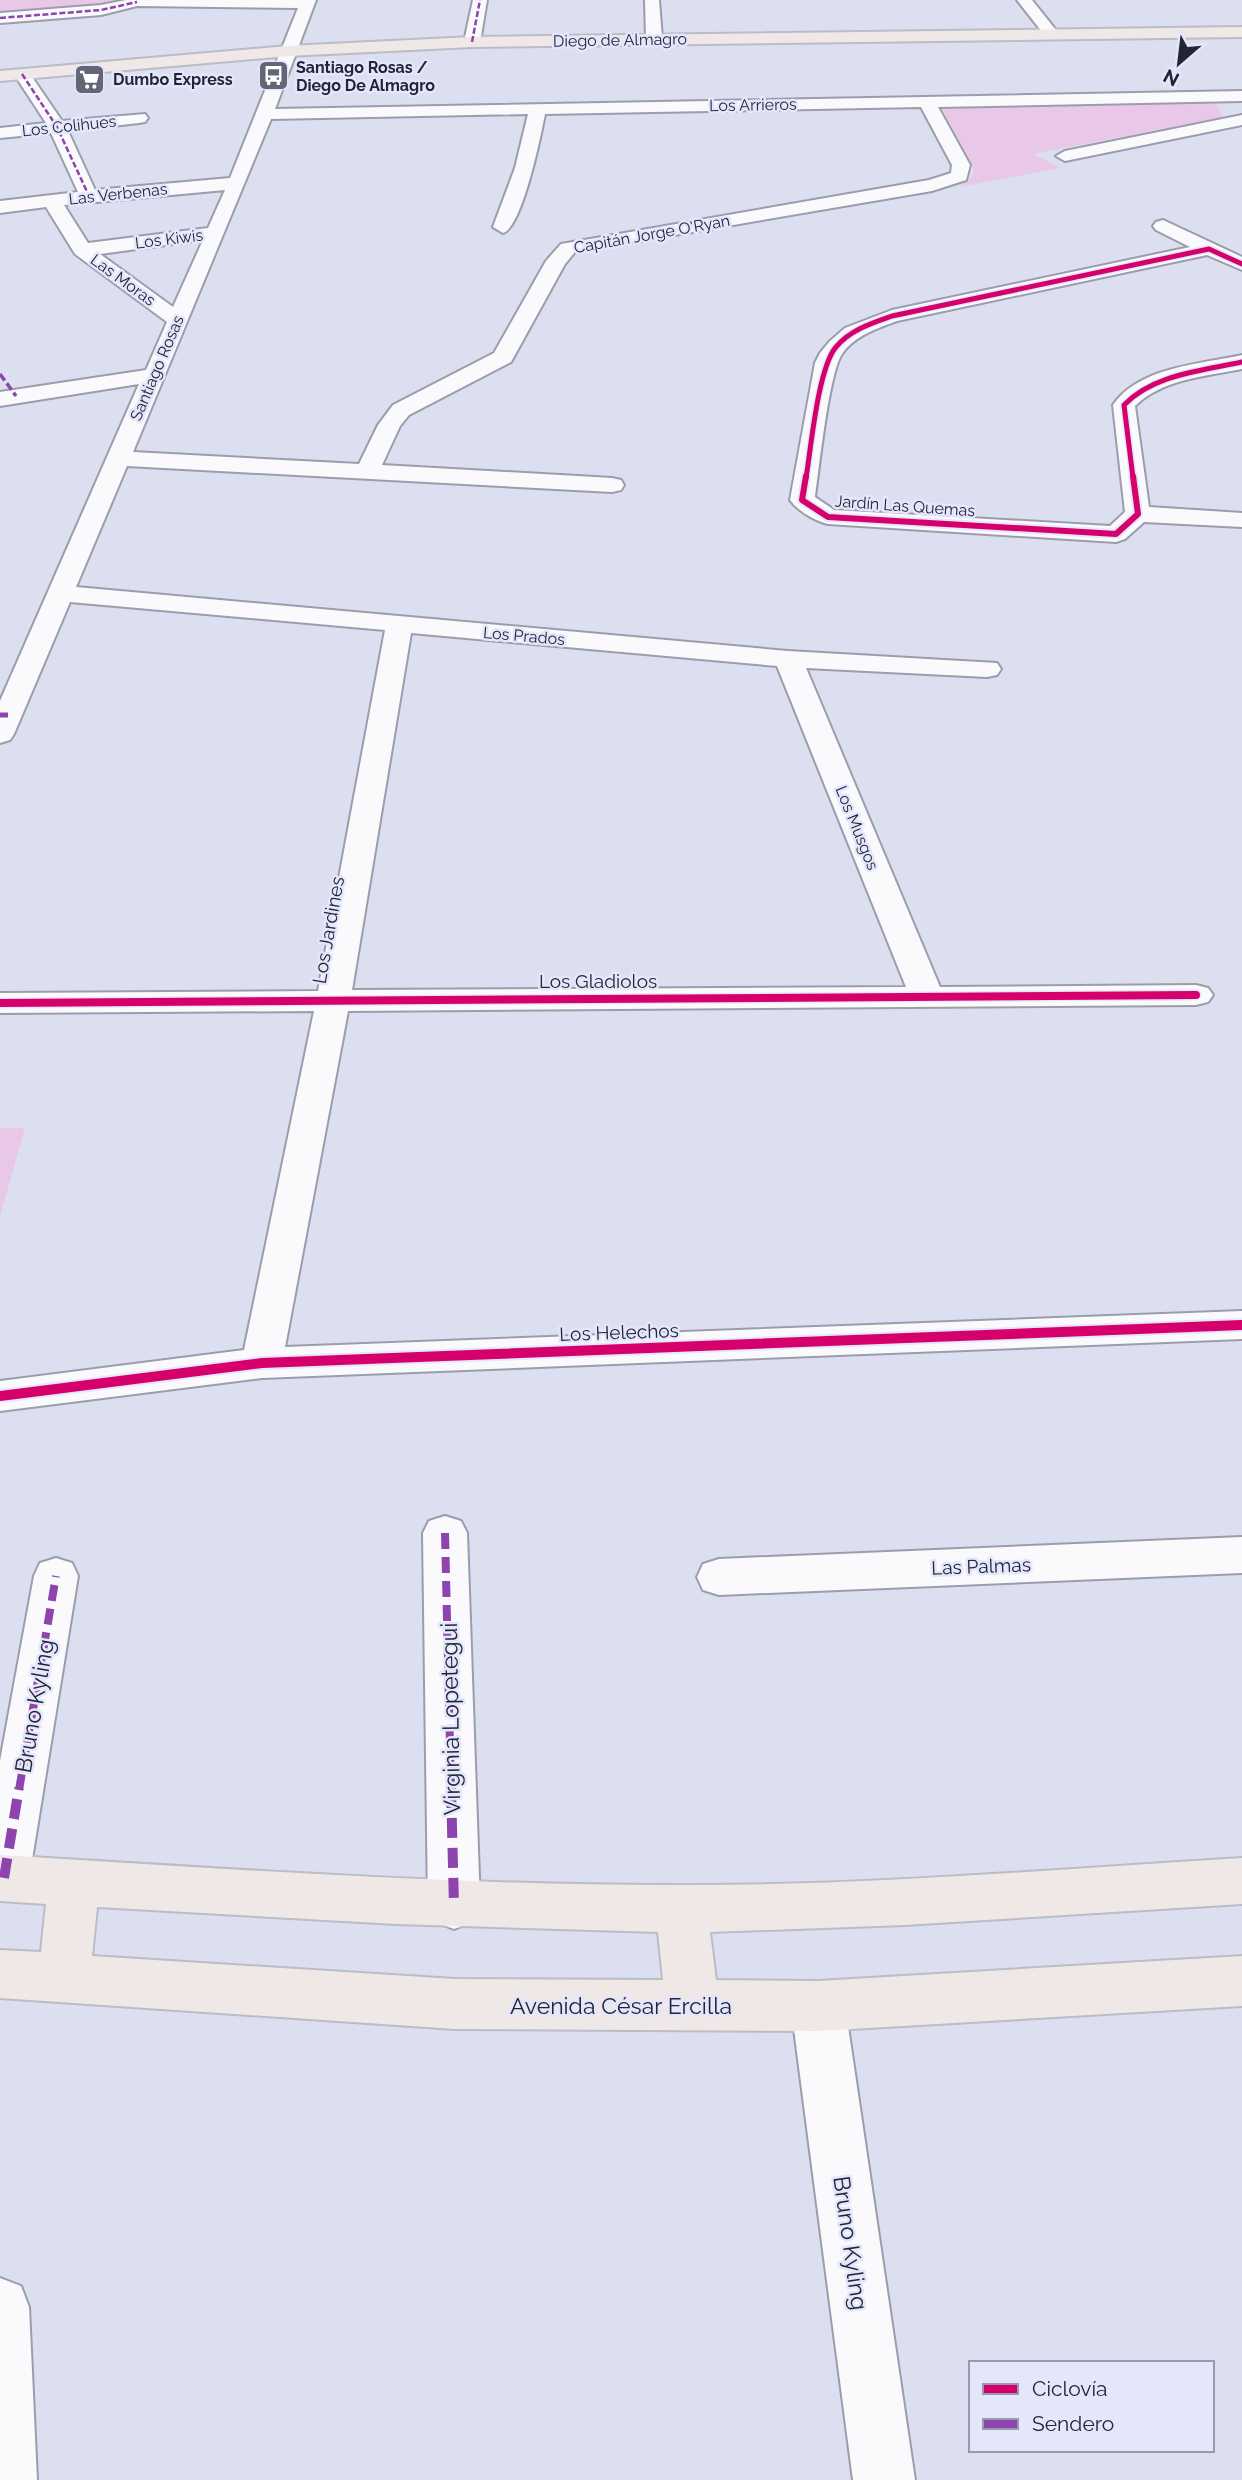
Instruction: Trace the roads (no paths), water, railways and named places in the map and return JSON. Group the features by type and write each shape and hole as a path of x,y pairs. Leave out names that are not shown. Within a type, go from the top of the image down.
{"main road":[{"name":"Diego de Almagro","path":"0,63 473,36 1046,28 1242,20"},
{"name":"Diego de Almagro","path":"1046,28 1242,32"},
{"name":"Diego de Almagro","path":"0,76 291,45"},
{"path":"2,1878 454,1906 681,1907 792,1907 1242,1881"},
{"path":"64,1977 74,1882"},
{"path":"681,1907 692,2005"},
{"name":"Avenida César Ercilla","path":"2,1983 64,1977 455,2004 818,2006 1242,1981"}],"street":[{"path":"473,36 480,0"},
{"path":"652,0 653,34"},
{"path":"1024,0 1046,28"},
{"path":"0,18 101,10 138,1 308,2"},
{"name":"Santiago Rosas","path":"3,721 61,593 215,233 308,2"},
{"path":"22,74 57,127 89,196"},
{"path":"1234,96 1242,114"},
{"name":"Los Arrieros","path":"264,114 1234,96"},
{"name":"Capitán Jorge O'Ryan","path":"367,472 389,425 401,410 503,358 556,261 568,248 956,179 962,173 961,165 926,101"},
{"path":"503,227 524,168 538,109"},
{"name":"Los Colihues","path":"0,133 139,118"},
{"path":"1065,156 1242,120"},
{"name":"Las Verbenas","path":"0,207 236,183"},
{"name":"Las Moras","path":"52,201 82,250 178,320"},
{"path":"1163,226 1242,264"},
{"name":"Los Kiwis","path":"82,250 215,233"},
{"name":"Jardín Las Quemas","path":"1138,514 1116,534 828,517 802,500 826,363 837,344 847,335 892,316 1209,249"},
{"path":"1242,362 1155,383 1135,393 1124,405 1138,514 1242,520"},
{"path":"0,374 8,397 154,375"},
{"path":"119,458 612,485"},
{"name":"Los Prados","path":"61,593 788,659 987,669"},
{"name":"Los Jardines","path":"262,1363 333,1000 399,625"},
{"name":"Los Musgos","path":"788,659 927,996"},
{"name":"Los Gladiolos","path":"0,1003 1196,995"},
{"name":"Los Helechos","path":"0,1396 262,1363 1242,1325"},
{"name":"Virginia Lopetegui","path":"445,1533 454,1906"},
{"name":"Las Palmas","path":"719,1577 1242,1555"},
{"name":"Bruno Kyling","path":"2,1878 56,1576"},
{"name":"Bruno Kyling","path":"818,2006 884,2480"},
{"path":"0,2307 6,2480"}],"place":[{"name":"Santiago Rosas / Diego De Almagro","path":"273,76"},
{"name":"Dumbo Express","path":"90,79"}]}
